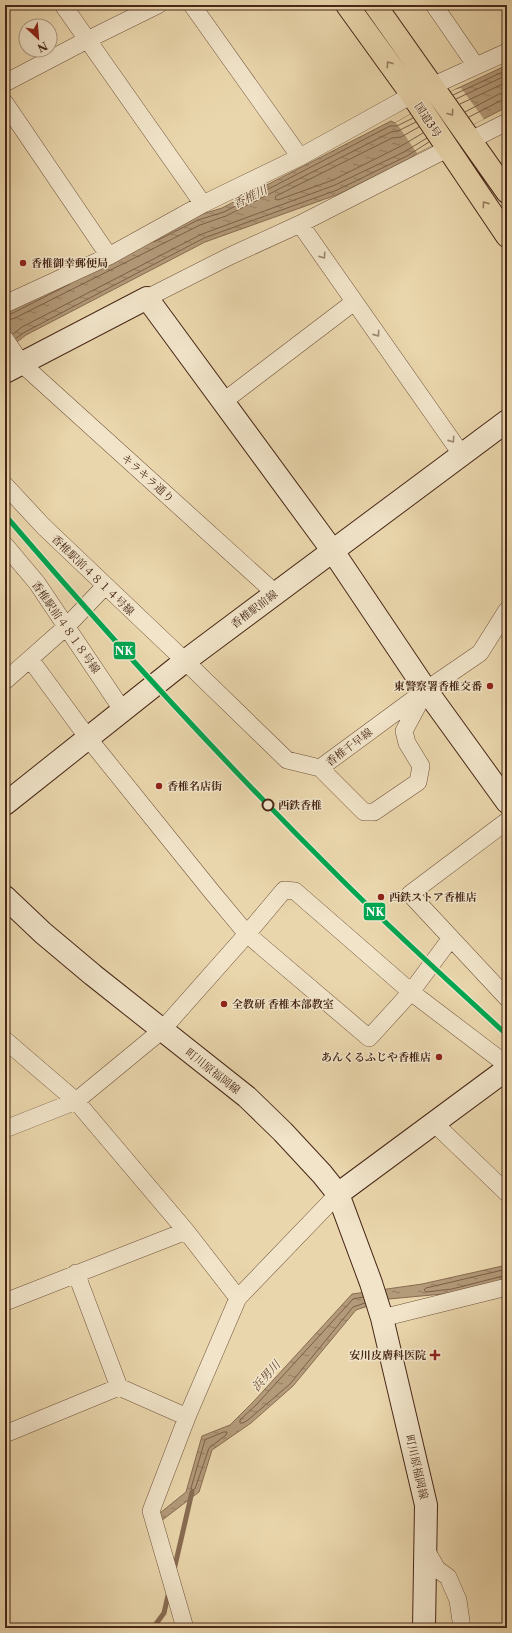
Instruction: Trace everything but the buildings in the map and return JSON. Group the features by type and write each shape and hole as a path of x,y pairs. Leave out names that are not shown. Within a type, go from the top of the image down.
{"highway":[{"name":"国道3号","path":"347,5 412,95 507,236"},
{"name":"国道3号","path":"375,5 507,192"}],"main road":[{"path":"10,355 147,298 332,550 426,690 507,802"},
{"name":"香椎駅前線","path":"5,804 185,661 507,421"},
{"name":"町川原福岡線","path":"5,897 43,933 161,1031 247,1097 283,1132 322,1174 338,1194 381,1314 426,1505 424,1628"},
{"path":"338,1194 507,1069"}],"street":[{"path":"63,5 203,204"},
{"path":"5,84 87,40 158,5"},
{"path":"192,5 300,157"},
{"path":"434,5 476,66"},
{"path":"432,86 507,52"},
{"path":"5,304 109,256 203,204 300,157 412,95"},
{"path":"5,103 109,256"},
{"path":"471,140 507,122"},
{"path":"147,298 230,256 300,224 447,149"},
{"path":"300,224 462,455"},
{"path":"224,401 354,302"},
{"name":"キラキラ通り","path":"10,355 275,593"},
{"name":"香椎駅前４８１４号線","path":"5,485 43,526 287,760 320,768"},
{"name":"香椎駅前４８１８号線","path":"5,545 37,583 123,711"},
{"path":"5,681 67,626 105,586"},
{"path":"426,690 480,653 507,610"},
{"path":"30,659 88,738 247,934 368,1038 411,992 451,938"},
{"name":"香椎千早線","path":"426,690 404,731 407,743 421,766 418,782 374,812 364,812 320,768 426,690"},
{"path":"507,821 410,894 507,998"},
{"path":"5,1129 76,1101 161,1031 284,890 295,892 411,992 507,1065"},
{"path":"5,1040 76,1101 186,1230 238,1298"},
{"path":"434,1123 507,1193"},
{"path":"185,1628 151,1511 187,1417 238,1298 338,1194"},
{"path":"5,1302 186,1230"},
{"path":"76,1273 120,1387 187,1417"},
{"path":"381,1314 507,1287"},
{"path":"5,1434 120,1387"},
{"path":"426,1550 437,1568 448,1577 458,1600 462,1628"}],"water":[{"name":"香椎川","path":"507,65 507,107 339,194 205,242 26,335 5,351 5,313 196,216 222,208 391,121 395,123 454,90"},
{"path":"507,1265 507,1279 453,1293 389,1299 356,1310 293,1386 251,1423 212,1450 199,1492 161,1521 160,1513 186,1492 202,1436 230,1425 254,1401 352,1294 422,1284"}],"pier":[{"path":"461,88 484,119 417,153 395,123 454,90"}],"waterway":[{"name":"浜男川","path":"174,1570 192,1492"},
{"name":"浜男川","path":"153,1628 164,1613 169,1591"}],"transit line":[{"name":"NK","path":"5,515 128,655 299,837 363,901 507,1035"}],"place":[{"name":"香椎御幸郵便局","path":"23,263"},
{"name":"東警察署香椎交番","path":"490,686"},
{"name":"香椎名店街","path":"159,786"},
{"name":"西鉄香椎","path":"268,805"},
{"name":"西鉄ストア香椎店","path":"381,897"},
{"name":"全教研 香椎本部教室","path":"224,1004"},
{"name":"あんくるふじや香椎店","path":"439,1057"},
{"name":"安川皮膚科医院","path":"435,1355"}]}
